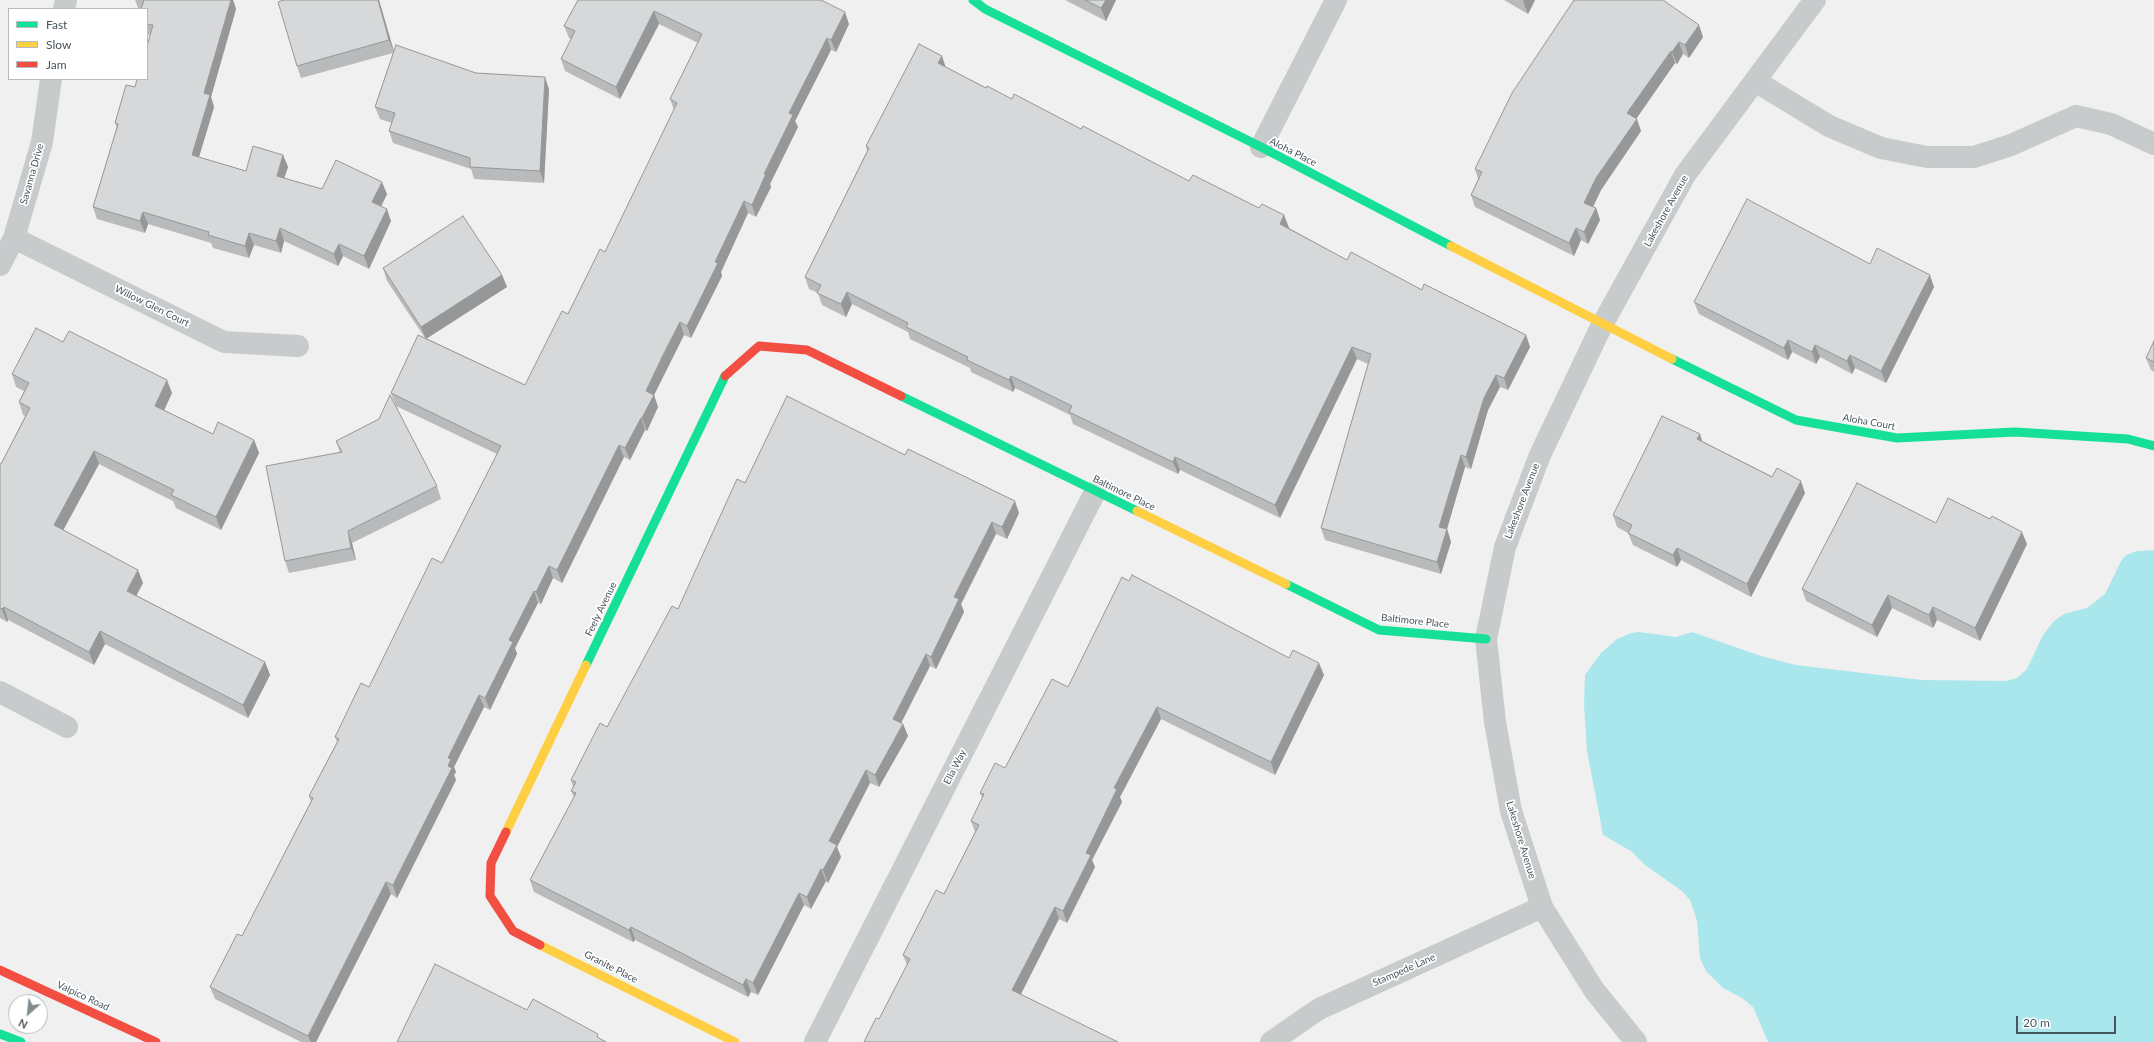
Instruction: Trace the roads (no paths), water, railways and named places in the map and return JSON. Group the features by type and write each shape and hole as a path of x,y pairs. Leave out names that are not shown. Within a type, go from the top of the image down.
{"street":[{"name":"Aloha Place","path":"973,0 985,9 1261,147 1602,325"},
{"path":"1261,147 1336,0"},
{"name":"Lakeshore Avenue","path":"1636,1042 1594,990 1542,908 1511,811 1495,722 1486,639 1505,547 1540,455 1602,325 1685,175 1815,0"},
{"name":"Savanna Drive","path":"0,264 14,238 42,142 51,80"},
{"path":"1755,81 1829,126 1881,148 1927,157 1974,157 2011,145 2076,116 2111,124 2154,144"},
{"name":"Willow Glen Court","path":"14,238 224,342 298,346"},
{"name":"Aloha Court","path":"1602,325 1796,420 1897,438 2015,432 2128,439 2154,446"},
{"name":"Baltimore Place","path":"759,346 807,350 1379,630 1486,639"},
{"name":"Feely Avenue","path":"490,896 491,863 726,373 759,346"},
{"name":"Ella Way","path":"815,1042 1095,492"},
{"path":"0,692 67,727"},
{"name":"Granite Place","path":"490,896 513,930 735,1042"},
{"name":"Stampede Lane","path":"1271,1042 1319,1009 1542,908"},
{"name":"Valpico Road","path":"0,970 156,1042"},
{"path":"0,1034 20,1042"}],"water":[{"path":"2154,550 2154,1042 1768,1042 1753,1007 1742,998 1723,988 1706,971 1700,958 1697,921 1690,900 1682,891 1645,865 1631,851 1603,835 1587,751 1584,705 1585,675 1601,653 1617,639 1631,633 1639,632 1676,637 1692,632 1761,656 1796,665 1922,680 2006,681 2017,678 2027,669 2043,635 2054,621 2064,614 2087,608 2105,594 2121,561 2126,555 2137,551"}]}
